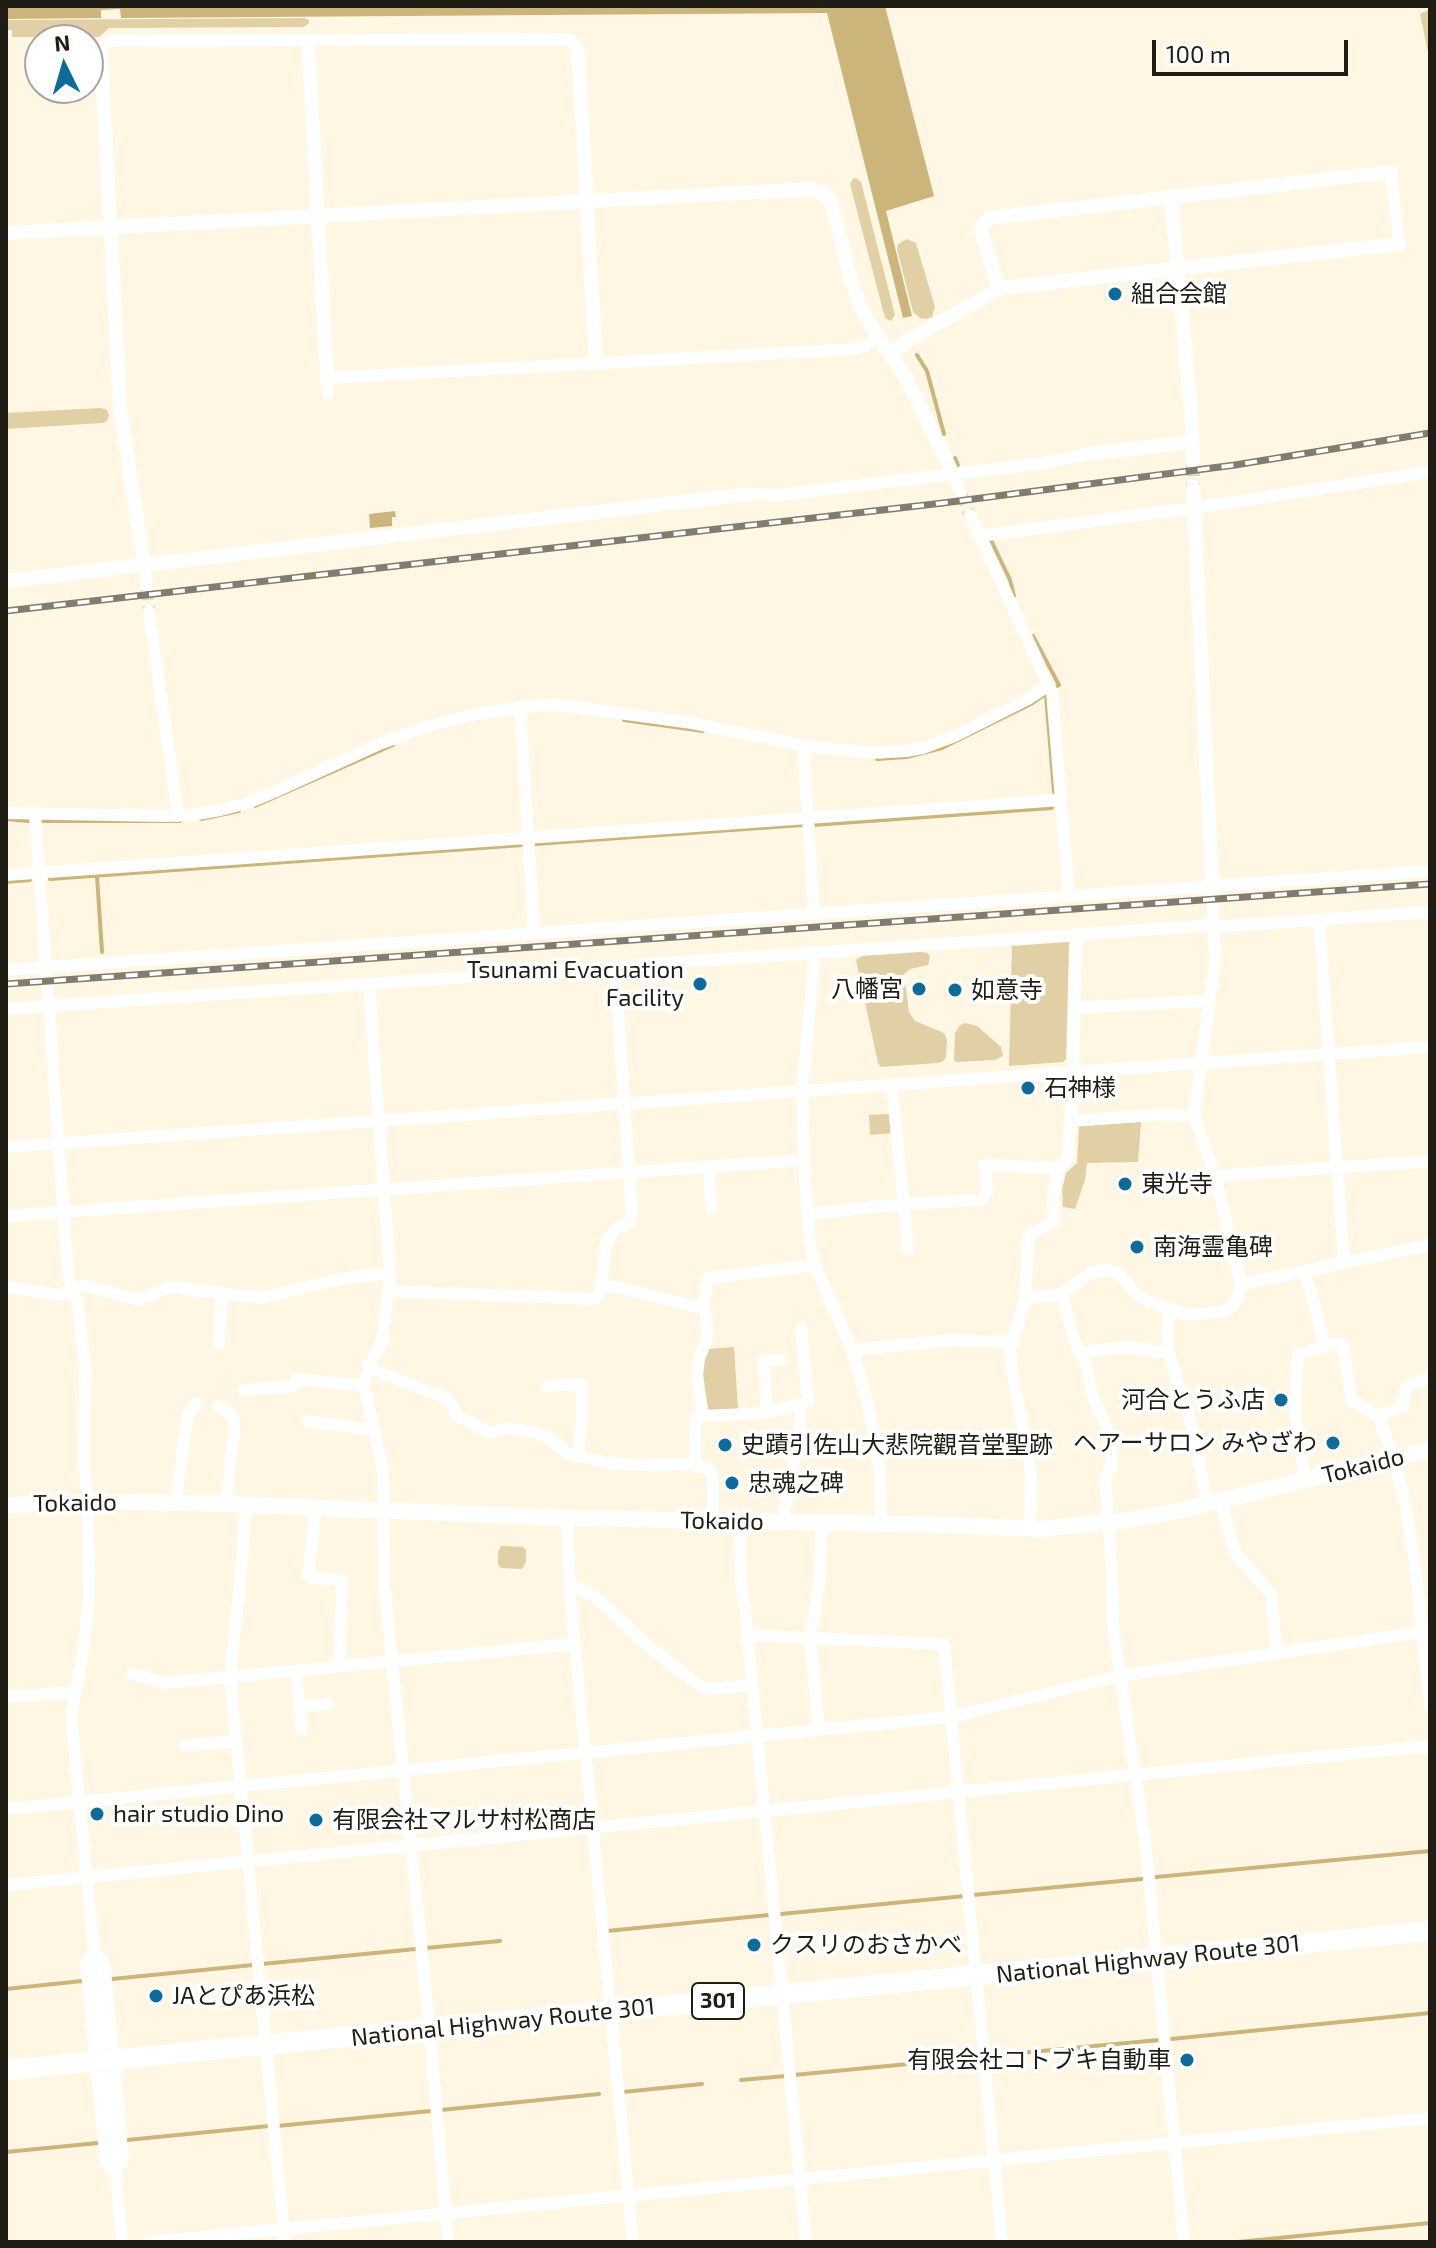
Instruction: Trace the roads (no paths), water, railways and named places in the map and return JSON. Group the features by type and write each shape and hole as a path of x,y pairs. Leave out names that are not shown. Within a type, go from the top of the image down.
{"highway":[{"name":"National Highway Route 301","path":"6,2070 1430,1931"}],"main road":[{"name":"Tokaido","path":"6,1505 88,1502 226,1504 567,1518 1030,1529 1154,1516 1430,1449"}],"street":[{"path":"104,47 112,41 572,41 578,51 596,363"},
{"path":"308,41 327,386 596,363 857,349 878,337"},
{"path":"104,104 122,423 147,588"},
{"path":"891,353 913,337 999,289 1015,285 1399,244 1391,172 989,218 981,228 999,289"},
{"path":"6,233 806,189 818,191 827,197 833,208 861,308 907,379 961,493"},
{"path":"1171,196 1193,462"},
{"path":"6,581 750,494 769,496 1192,442"},
{"path":"979,536 1430,472"},
{"path":"1025,1299 1062,1294 1091,1273 1111,1270 1147,1301 1194,1315 1228,1310 1238,1299 1241,1284 1215,1176 1195,1117 1215,962 1193,487"},
{"path":"970,515 1052,692 1069,896"},
{"path":"149,611 178,816"},
{"path":"6,813 178,816 220,810 248,803 425,727 520,706 553,705 692,723 806,746 881,753 923,748 955,736 1049,685"},
{"path":"520,706 534,933"},
{"path":"806,746 804,756 814,914"},
{"path":"6,875 1061,800"},
{"path":"35,815 68,1275 78,1306 84,1346 88,1623 72,1726 122,2242"},
{"path":"6,970 1430,871"},
{"path":"6,1009 1430,912"},
{"path":"1319,920 1344,1263"},
{"path":"1030,1529 1031,1473 1011,1366 1011,1342 1025,1299 1028,1239 1031,1234 1054,1221 1053,1194 1058,1168 1068,1159 1076,934"},
{"path":"813,953 802,1091 811,1251 852,1350 873,1427 882,1484 881,1524"},
{"path":"388,1291 595,1299 600,1294 609,1235 630,1222 632,1215 615,967"},
{"path":"369,984 389,1273 382,1343 368,1368 364,1386 383,1470 384,1569 448,2242"},
{"path":"1075,1008 1210,1002"},
{"path":"6,1147 1430,1047"},
{"path":"892,1085 908,1250"},
{"path":"1071,1121 1167,1114 1195,1117"},
{"path":"6,1216 804,1160"},
{"path":"1215,1176 1430,1161"},
{"path":"807,1214 980,1200 987,1193 985,1165 1058,1168"},
{"path":"709,1167 711,1208"},
{"path":"1241,1284 1430,1245"},
{"path":"702,1308 708,1278 815,1265"},
{"path":"1303,1271 1325,1346"},
{"path":"6,1287 59,1295 84,1285 137,1300 171,1287 261,1298 345,1278 389,1273"},
{"path":"601,1287 616,1287 702,1308 706,1314 707,1338 697,1375 703,1416"},
{"path":"219,1343 222,1293"},
{"path":"1062,1294 1110,1445 1112,1463 1105,1479 1113,1629 1145,1838 1184,2242"},
{"path":"1170,1309 1169,1353 1214,1503 1235,1553 1271,1594 1277,1653"},
{"path":"695,1465 695,1420 703,1416 767,1413 809,1401 801,1328"},
{"path":"852,1350 951,1340 1011,1342"},
{"path":"1305,1481 1295,1415 1298,1355 1340,1344 1343,1346 1352,1401 1378,1416 1394,1458 1426,1631 1430,1707"},
{"path":"1079,1352 1127,1347 1169,1353"},
{"path":"767,1413 764,1361 780,1360"},
{"path":"368,1368 448,1399 456,1415 490,1433 505,1428 534,1432 578,1457 637,1465 695,1465 709,1470 712,1474 713,1521"},
{"path":"1378,1416 1403,1406 1406,1387 1430,1376"},
{"path":"244,1390 292,1386 298,1379 364,1386"},
{"path":"547,1386 582,1384 578,1457"},
{"path":"176,1503 187,1417 196,1403"},
{"path":"782,1522 800,1432 800,1404"},
{"path":"219,1406 232,1415 235,1423 226,1504"},
{"path":"307,1421 374,1430"},
{"path":"245,1505 230,1677 284,2236"},
{"path":"316,1507 308,1574 313,1578 342,1582 339,1666"},
{"path":"567,1518 575,1644 633,2242"},
{"path":"740,1522 741,1585 806,2242"},
{"path":"819,1730 810,1638 819,1584 822,1523"},
{"path":"570,1587 597,1598 648,1646 700,1686 709,1689 752,1685"},
{"path":"6,1809 951,1717 1119,1676 1426,1631"},
{"path":"747,1635 944,1644 1002,2242"},
{"path":"132,1674 165,1683 575,1644"},
{"path":"296,1671 302,1731"},
{"path":"6,1697 75,1692"},
{"path":"299,1707 328,1704"},
{"path":"184,1746 236,1741"},
{"path":"6,1885 1430,1746"},
{"path":"94,1953 104,1962 105,2061 123,2161 115,2171"},
{"path":"150,2242 284,2236 446,2213 1430,2118"}],"waterway":[{"path":"917,355 927,371 944,434"},
{"path":"955,458 958,465"},
{"path":"990,538 1010,580 1014,596"},
{"path":"1033,636 1057,686"},
{"path":"877,759 907,757 942,748 1047,693"},
{"path":"1046,695 1054,792"},
{"path":"624,720 703,731"},
{"path":"255,806 393,745"},
{"path":"813,825 1052,808"},
{"path":"201,819 239,811"},
{"path":"6,819 29,821"},
{"path":"43,821 180,821"},
{"path":"535,844 803,825"},
{"path":"50,879 523,845"},
{"path":"97,876 102,952"},
{"path":"6,882 30,880"},
{"path":"1156,1877 1430,1851"},
{"path":"973,1895 1142,1879"},
{"path":"781,1914 965,1896"},
{"path":"607,1931 769,1915"},
{"path":"426,1948 500,1941"},
{"path":"262,1964 416,1949"},
{"path":"112,1979 253,1965"},
{"path":"6,1989 82,1981"},
{"path":"1171,2039 1430,2013"},
{"path":"988,2056 1159,2040"},
{"path":"794,2075 981,2057"},
{"path":"741,2080 786,2076"},
{"path":"623,2092 702,2084"},
{"path":"441,2110 599,2094"},
{"path":"277,2126 431,2111"},
{"path":"127,2140 269,2126"},
{"path":"6,2152 98,2143"},
{"path":"1238,2242 1430,2223"}],"tunnel":[{"path":"1193,462 1193,487"},
{"path":"961,493 970,515"},
{"path":"147,588 149,611"}],"railway":[{"path":"6,611 943,503 1235,465 1430,433"},
{"path":"6,984 1430,884"}],"place":[{"name":"組合会館","path":"1115,294"},
{"name":"Tsunami Evacuation Facility","path":"700,984"},
{"name":"八幡宮","path":"919,989"},
{"name":"如意寺","path":"955,990"},
{"name":"石神様","path":"1028,1088"},
{"name":"東光寺","path":"1125,1184"},
{"name":"南海霊亀碑","path":"1137,1247"},
{"name":"河合とうふ店","path":"1281,1400"},
{"name":"ヘアーサロン みやざわ","path":"1333,1443"},
{"name":"史蹟引佐山大悲院觀音堂聖跡","path":"725,1445"},
{"name":"忠魂之碑","path":"732,1483"},
{"name":"hair studio Dino","path":"97,1814"},
{"name":"有限会社マルサ村松商店","path":"316,1820"},
{"name":"クスリのおさかべ","path":"754,1945"},
{"name":"JAとぴあ浜松","path":"156,1996"},
{"name":"有限会社コトブキ自動車","path":"1187,2060"}]}
